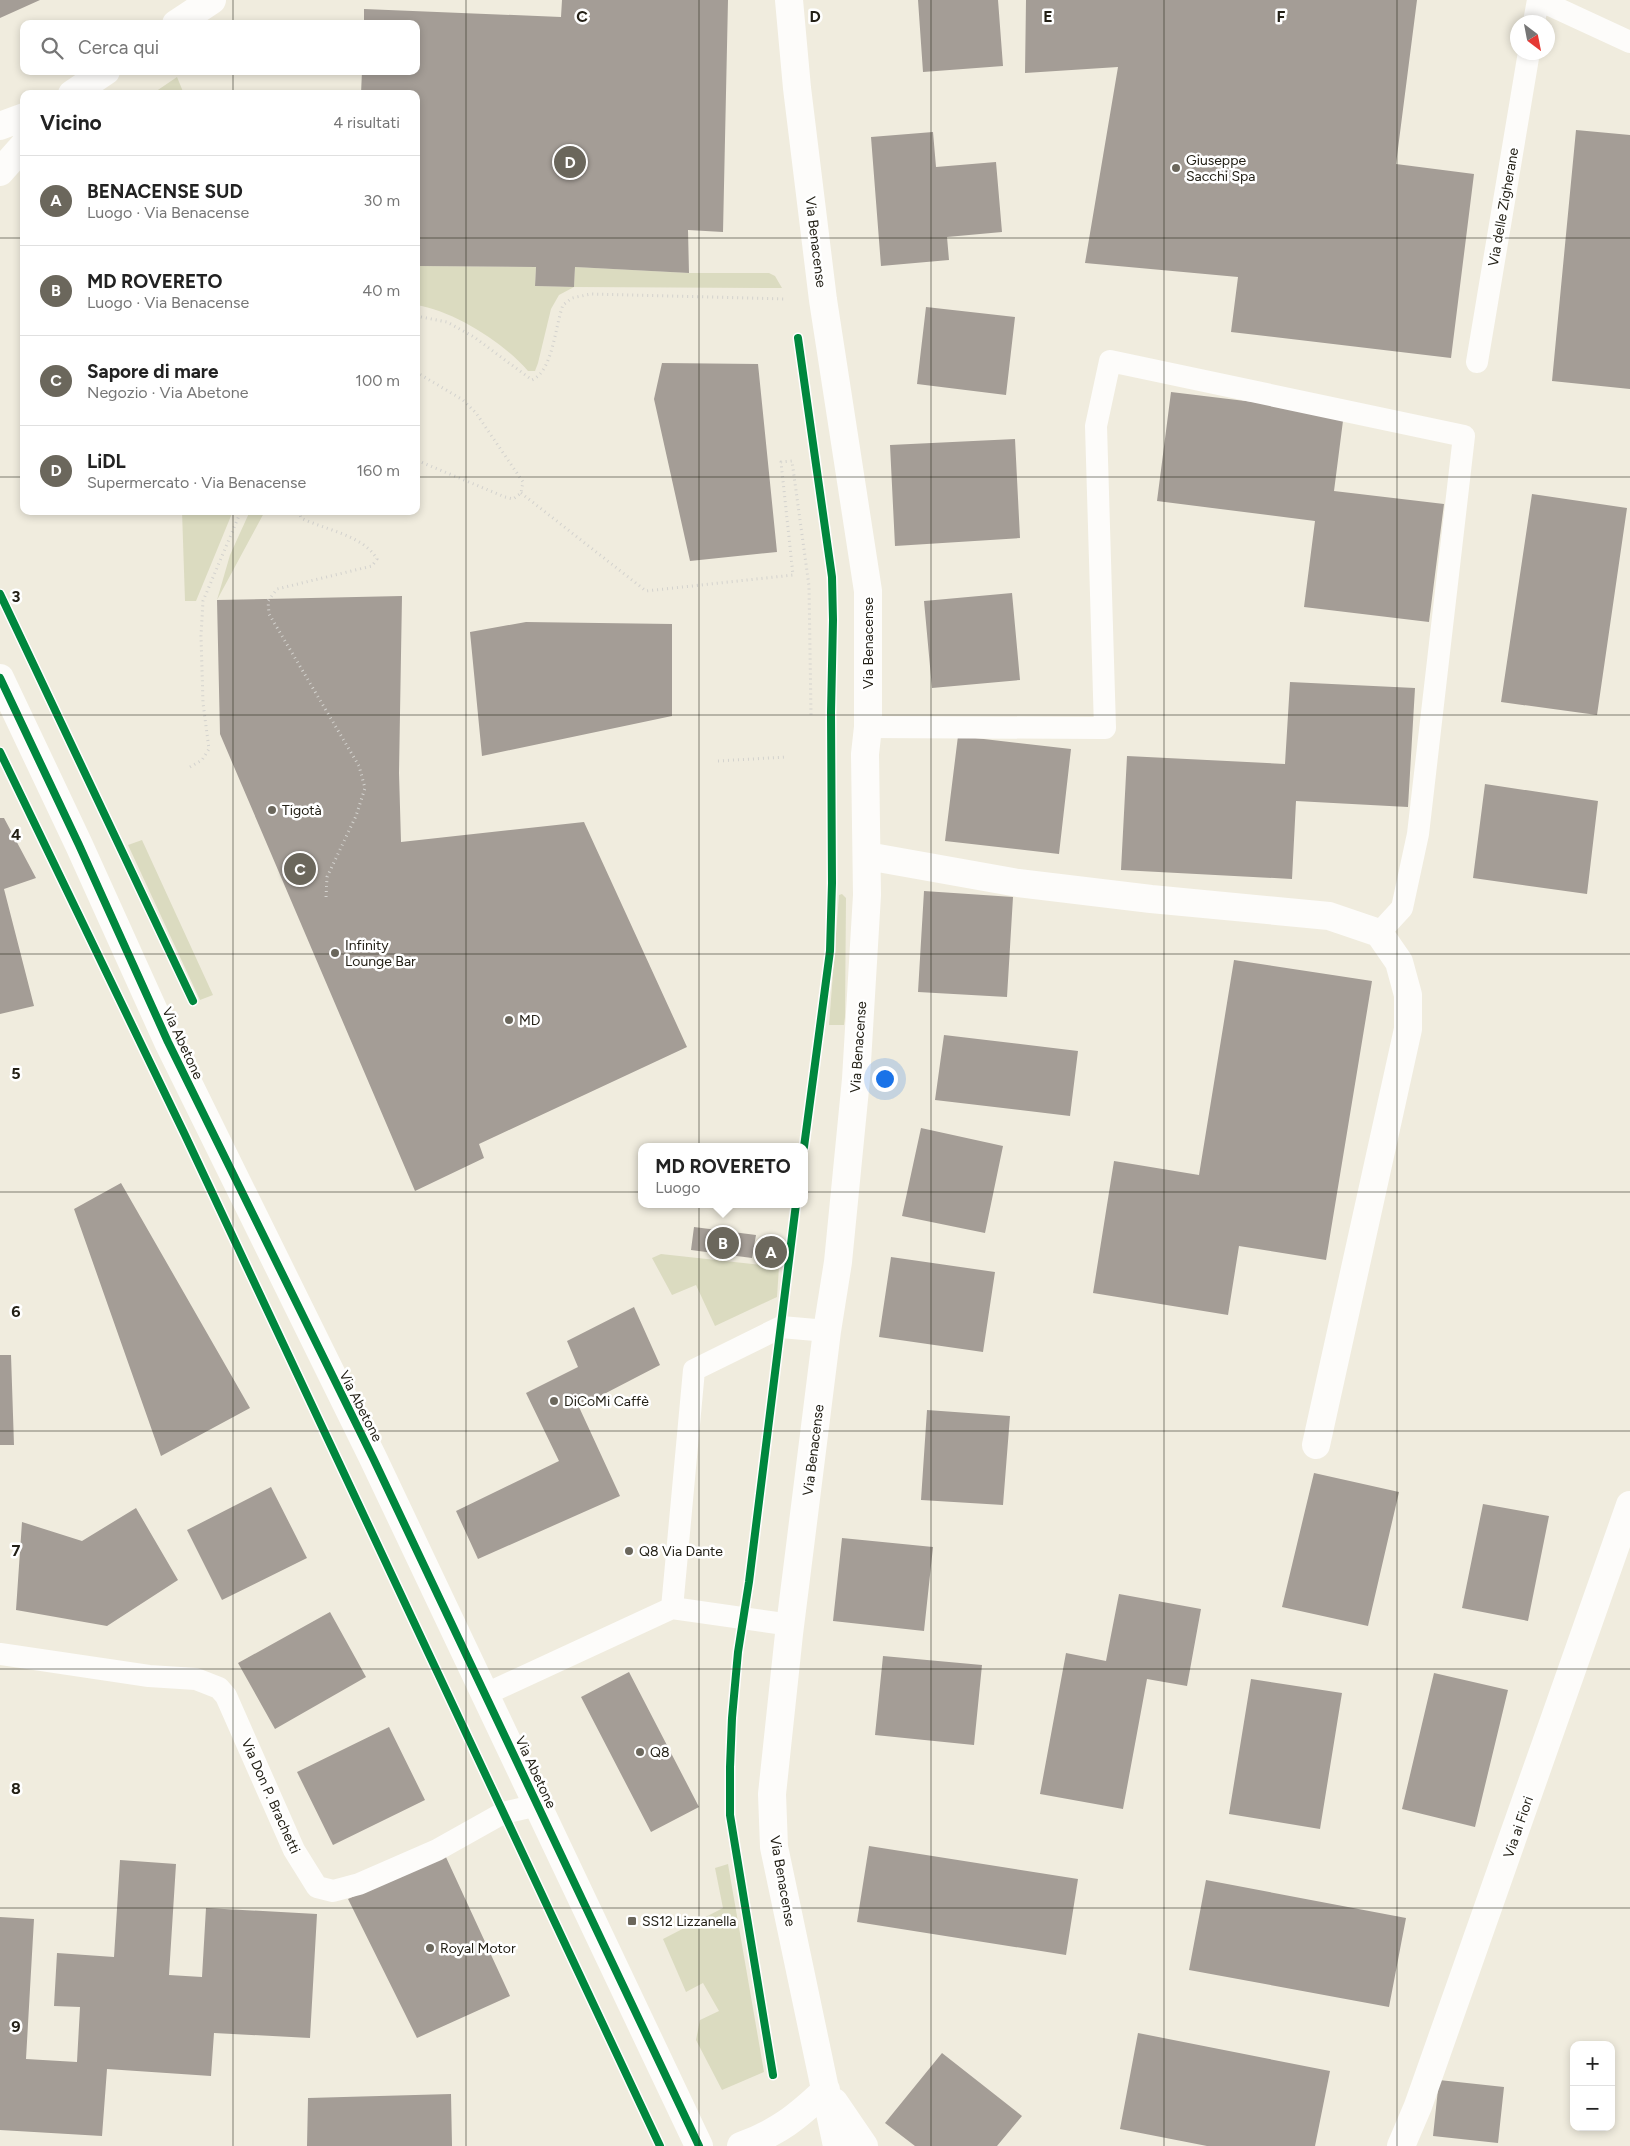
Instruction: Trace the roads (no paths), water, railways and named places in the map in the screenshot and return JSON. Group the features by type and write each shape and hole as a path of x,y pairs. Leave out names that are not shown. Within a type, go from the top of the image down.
{"street":[{"path":"182,20 212,0"},
{"name":"Via Benacense","path":"790,0 797,88 823,300 868,591 868,727 865,754 868,856 856,1080 838,1262 827,1331 772,1794 774,1847 837,2146"},
{"path":"78,90 100,75"},
{"path":"0,126 20,118"},
{"path":"0,172 20,150"},
{"name":"Via Abetone","path":"0,678 79,845 168,1042 486,1694 699,2146"},
{"path":"868,856 1027,884 1151,899 1329,916 1379,933 1399,962 1408,995 1408,1028 1316,1445"},
{"name":"Via ai Fiori","path":"1401,2146 1418,2106 1504,1867 1630,1505"},
{"path":"741,2146 767,2137 794,2120 826,2090 864,2146"}],"lane":[{"path":"1539,15 1549,2 1630,42"},
{"name":"Via delle Zigherane","path":"1476,362 1528,60"},
{"path":"868,727 1105,728 1096,426 1110,361 1464,436 1418,834 1402,908 1379,933"},
{"path":"672,1608 694,1370 781,1327 827,1331"},
{"path":"486,1694 672,1608 791,1625"},
{"name":"Via Don P. Brachetti","path":"0,1654 149,1676 196,1679 219,1688 226,1696 294,1850 317,1887 333,1891 359,1884 436,1850 503,1813 538,1805"}],"place":[{"name":"LiDL","path":"570,162"},
{"name":"Giuseppe Sacchi Spa","path":"1176,168"},
{"name":"Tigotà","path":"272,810"},
{"name":"Sapore di mare","path":"300,869"},
{"name":"Infinity Lounge Bar","path":"335,953"},
{"name":"MD","path":"509,1020"},
{"name":"MD ROVERETO","path":"723,1243"},
{"name":"BENACENSE SUD","path":"771,1252"},
{"name":"DiCoMi Caffè","path":"554,1401"},
{"name":"Q8 Via Dante","path":"629,1551"},
{"name":"Q8","path":"640,1752"},
{"name":"SS12 Lizzanella","path":"632,1921"},
{"name":"Royal Motor","path":"430,1948"}]}
